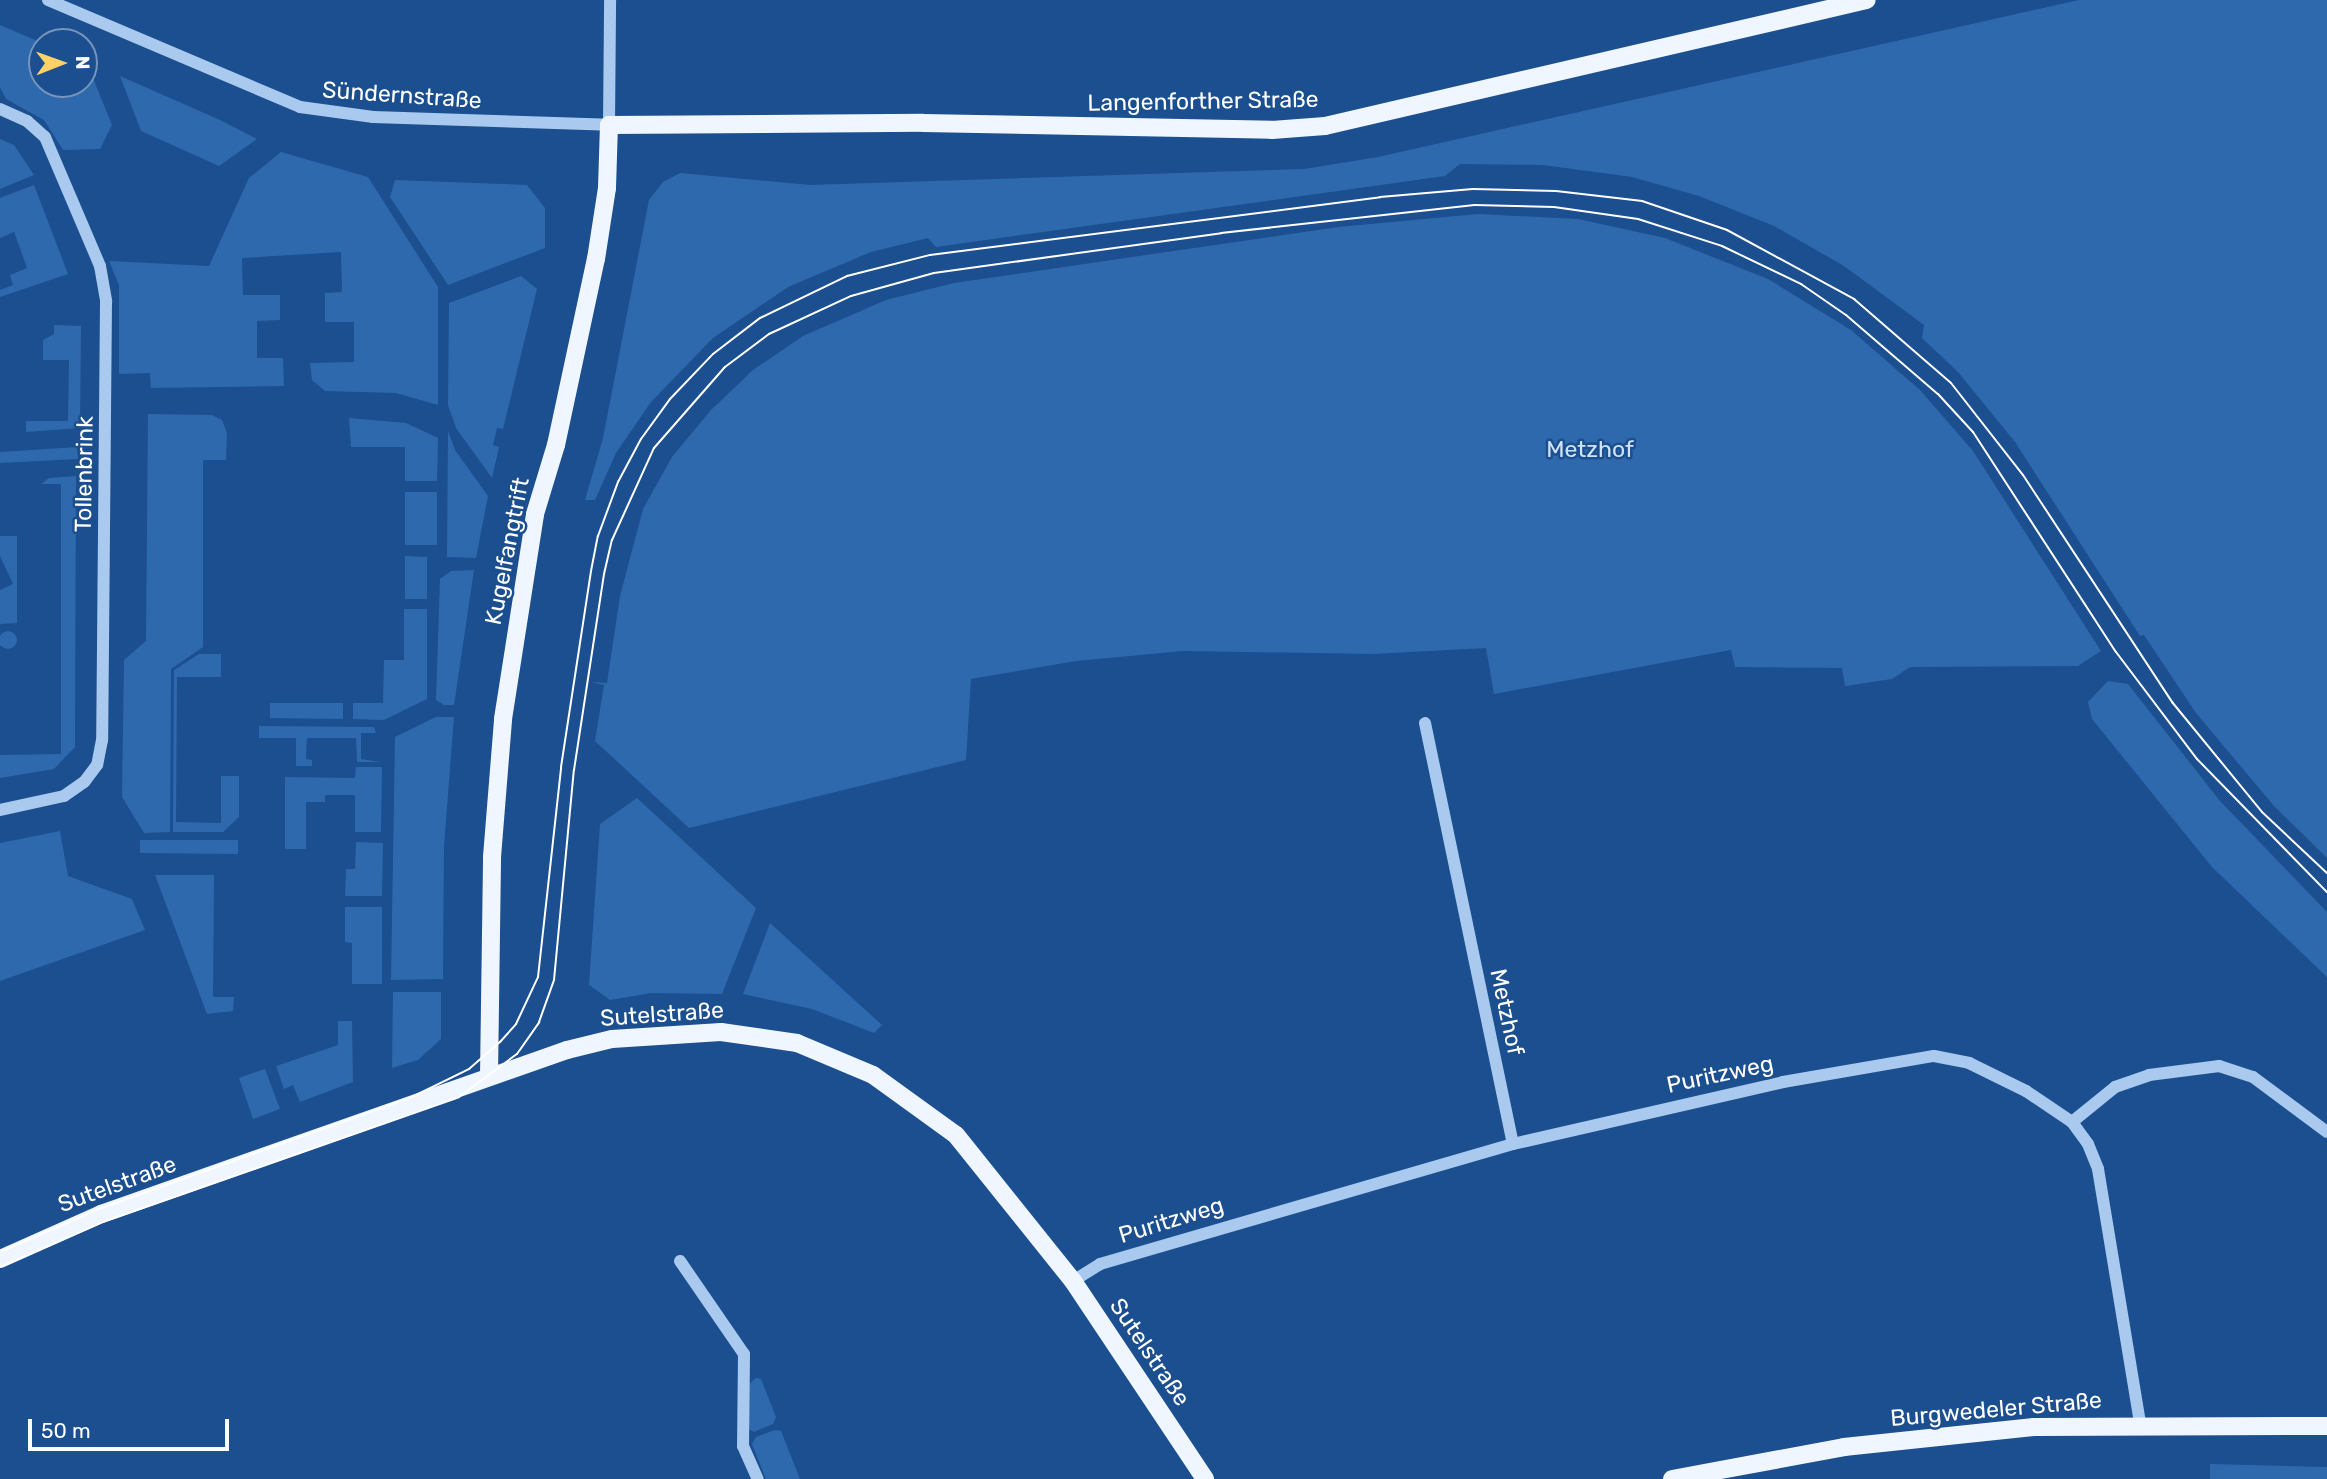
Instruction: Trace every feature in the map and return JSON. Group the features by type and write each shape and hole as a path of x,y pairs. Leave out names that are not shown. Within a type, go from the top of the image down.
{"main road":[{"name":"Langenforther Straße","path":"609,125 923,123 1259,130 1325,126 1867,0"},
{"name":"Kugelfangtrift","path":"489,1076 492,857 503,719 535,514 556,445 596,259 607,188 609,125"},
{"name":"Sutelstraße","path":"0,1259 101,1214 431,1101 489,1076 612,1039 721,1032 797,1043 873,1075 956,1135 1073,1281 1205,1479"},
{"name":"Burgwedeler Straße","path":"1672,1479 1844,1447 2034,1427 2140,1423 2327,1426"}],"street":[{"name":"Sündernstraße","path":"48,0 300,107 360,116 609,125"},
{"name":"Kugelfangtrift","path":"609,125 610,0"},
{"name":"Tollenbrink","path":"0,109 27,121 45,136 100,266 106,301 102,740 97,765 84,782 64,796 0,810"},
{"name":"Metzhof","path":"1426,723 1513,1144"},
{"name":"Puritzweg","path":"1073,1281 1100,1264 1513,1144 1783,1082 1934,1056 1969,1063 2026,1091 2072,1122 2088,1144 2098,1170 2140,1423"},
{"path":"2072,1122 2115,1087 2149,1076 2219,1066 2253,1077 2327,1132"},
{"path":"680,1261 744,1354 743,1446 758,1479"}],"green space":[{"path":"2079,0 2327,0 2327,858 2274,806 2196,713 2144,635 2140,636 2015,442 1958,372 1922,338 1924,325 1844,266 1774,226 1699,196 1632,177 1543,165 1460,164 1445,176 936,247 928,238 871,252 788,287 713,338 651,402 616,453 595,500 585,500 603,438 649,200 663,182 680,173 810,185 1304,169 1378,157"},
{"path":"0,25 28,37 28,98 98,98 98,91 112,125 100,149 63,150 44,120 6,99 0,87"},
{"path":"120,76 257,139 219,166 141,131"},
{"path":"0,139 14,145 34,175 0,189"},
{"path":"281,152 368,177 438,287 438,405 396,393 325,391 312,380 310,363 354,362 354,322 325,322 325,293 342,292 341,252 242,258 243,295 280,295 280,320 257,321 257,358 283,358 284,386 151,388 150,373 119,374 119,285 109,261 209,266 249,178"},
{"path":"395,180 527,185 545,208 545,248 448,285 390,197"},
{"path":"34,185 68,274 0,297 0,290 13,285 10,275 27,268 14,232 0,238 0,198"},
{"name":"Metzhof","path":"1478,214 1578,219 1665,238 1768,279 1851,330 1920,390 1973,451 2101,651 2078,666 1910,667 1892,679 1845,686 1842,668 1735,667 1731,650 1494,694 1486,648 1373,654 1183,651 1076,661 971,679 966,760 689,828 595,741 604,685 591,682 607,683 620,596 643,509 672,457 711,410 753,370 803,336 886,300 954,283 1338,227"},
{"path":"521,276 537,289 503,429 497,428 493,445 499,447 492,478 456,428 448,405 449,303"},
{"path":"54,325 81,326 80,428 26,432 26,421 68,421 69,360 43,360 43,340 54,334"},
{"path":"148,414 212,415 222,420 227,433 226,460 203,460 203,647 171,669 170,832 144,833 122,797 124,660 146,641"},
{"path":"349,418 406,423 438,438 437,481 405,481 405,447 351,447"},
{"path":"448,431 455,450 488,496 476,558 447,557"},
{"path":"77,447 78,459 0,463 0,452"},
{"path":"76,476 75,747 54,769 0,778 0,755 61,754 61,484 41,484 49,478"},
{"path":"405,492 437,492 437,545 405,545"},
{"path":"0,536 17,536 17,623 0,624 0,590 13,584 0,556"},
{"path":"405,556 427,557 427,599 405,599"},
{"path":"474,570 454,705 444,705 436,700 440,579 451,571"},
{"path":"404,609 427,609 427,699 384,720 353,719 353,703 383,703 384,660 404,660"},
{"path":"8,631 14,634 17,640 14,646 8,649 2,646 -1,640 2,634"},
{"path":"199,654 221,654 221,677 177,677 176,822 221,823 221,776 239,776 239,817 223,832 173,832 174,670"},
{"path":"2108,681 2128,684 2220,801 2327,912 2327,977 2212,867 2092,719 2088,702"},
{"path":"270,703 343,703 343,719 270,718"},
{"path":"436,717 454,717 444,846 443,979 391,980 395,737"},
{"path":"259,726 374,727 376,733 361,733 361,759 381,762 357,762 356,738 307,738 306,759 312,760 312,766 296,766 296,738 259,738"},
{"path":"356,767 382,767 381,832 355,832 355,795 325,795 325,802 306,802 306,849 285,849 285,777 355,778"},
{"path":"637,798 756,908 722,994 651,993 610,1000 589,985 600,824"},
{"path":"60,831 68,876 132,899 145,930 0,981 0,843"},
{"path":"140,840 238,840 238,854 140,853"},
{"path":"356,842 383,843 382,896 345,896 346,869 355,869"},
{"path":"155,875 214,875 213,997 234,997 233,1011 207,1014"},
{"path":"345,907 382,907 382,984 352,984 352,943 345,942"},
{"path":"770,923 882,1025 874,1033 812,1009 743,994"},
{"path":"393,992 441,992 441,1039 418,1060 392,1068"},
{"path":"338,1021 352,1021 353,1082 300,1102 293,1085 284,1089 276,1066 338,1045"},
{"path":"265,1069 280,1109 253,1119 239,1078"},
{"path":"756,1378 761,1379 776,1417 773,1424 754,1432 746,1427 748,1385"},
{"path":"775,1430 781,1431 800,1479 766,1479 752,1444 756,1437"},
{"path":"2210,1464 2327,1467 2327,1479 2210,1479"}],"tram line":[{"path":"0,1252 99,1209 414,1096 469,1069 500,1042 516,1024 538,977 561,767 591,571 598,536 618,482 641,439 670,399 713,354 760,318 847,276 930,255 1380,197 1473,189 1556,191 1642,201 1727,230 1854,299 1951,383 2023,475 2172,702 2262,812 2327,873"},
{"path":"0,1267 103,1222 459,1097 517,1054 539,1022 554,980 574,770 604,574 612,540 654,448 725,367 769,334 851,296 934,273 1221,233 1474,205 1554,207 1638,219 1722,246 1801,284 1846,315 1938,394 1973,432 2116,652 2197,759 2327,892"}]}
